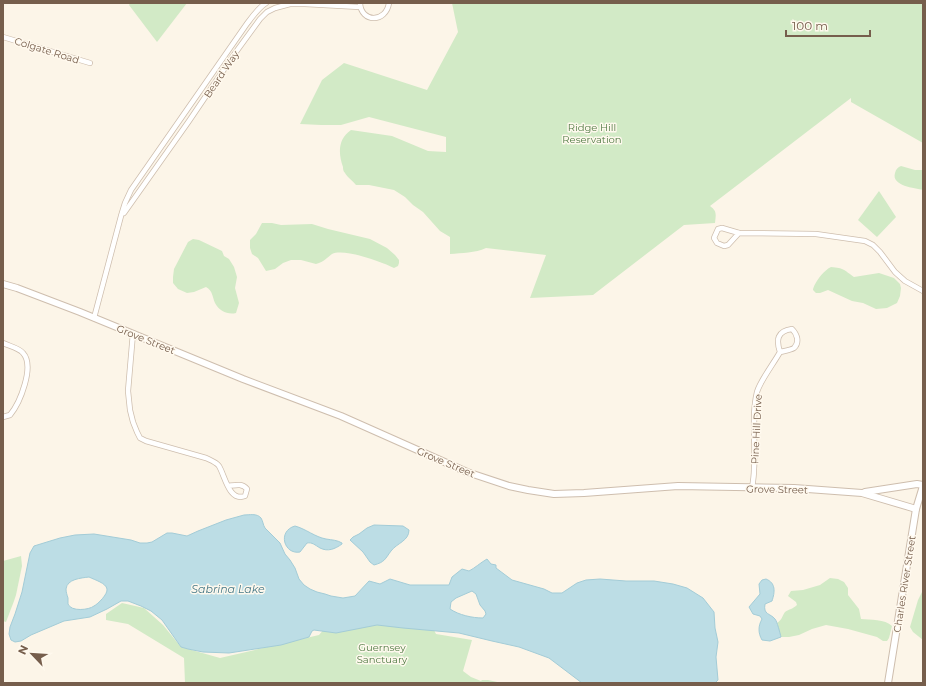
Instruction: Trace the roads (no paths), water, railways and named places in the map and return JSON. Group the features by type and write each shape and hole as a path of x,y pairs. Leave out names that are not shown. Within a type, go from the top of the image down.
{"street":[{"name":"Beard Way","path":"94,318 121,216 131,190 256,12 266,3"},
{"name":"Beard Way","path":"121,216 189,121 233,56 260,19 267,12 290,4 360,5 366,15 376,18 384,14 389,3"},
{"name":"Colgate Road","path":"3,37 90,63"},
{"path":"739,233 724,246 717,243 714,238 718,229 722,228 739,233 816,234 865,241 873,245 895,272 905,281 923,291"},
{"name":"Grove Street","path":"3,284 133,333 243,379 347,419 467,472 509,486 554,494 678,486 794,488 862,493 916,509"},
{"name":"Pine Hill Drive","path":"752,488 754,469 755,406 757,391 780,352 778,340 780,335 784,331 792,329 797,336 797,343 793,348 780,352"},
{"path":"133,333 128,391 133,422 140,438 213,461 218,466 228,486"},
{"path":"3,344 20,350 26,357 28,365 26,379 14,411 10,415 3,417"},
{"path":"862,493 916,484 923,485"},
{"name":"Charles River Street","path":"888,683 916,509 923,485"}],"water":[{"name":"Sabrina Lake","path":"244,515 259,516 262,519 265,528 280,543 285,554 295,568 299,579 304,585 317,592 343,598 355,596 369,581 380,584 390,579 410,585 449,585 452,577 462,569 469,571 487,559 491,564 496,565 496,568 512,580 544,589 552,593 562,593 577,583 586,580 600,579 654,581 687,588 703,598 714,612 718,642 716,657 718,680 715,683 582,683 549,658 519,647 459,633 377,625 336,633 314,630 309,637 281,645 229,653 203,652 181,647 162,620 151,611 128,601 121,601 90,617 64,621 31,635 21,641 15,642 11,640 9,634 10,627 22,592 30,553 34,546 75,535 94,534 147,543 152,542 167,533 187,536 226,520","holes":["89,577 105,585 107,589 106,593 100,601 92,607 80,610 70,607 68,604 66,590 67,586 72,581","472,591 476,594 480,605 485,611 486,614 483,618 466,616 450,609 451,602 456,598"]},
{"path":"374,525 403,526 409,530 407,537 393,548 383,561 374,565 350,540"},
{"path":"295,526 318,537 338,541 342,544 334,549 326,550 312,543 307,543 300,552 294,552 287,546 284,537 289,529"},
{"path":"766,579 772,583 774,594 772,601 765,604 765,610 776,620 781,637 770,641 762,640 759,630 762,619 760,616 753,614 749,607 760,594 759,584 762,580"}],"park label":[{"name":"Ridge Hill Reservation","path":"592,132"},
{"name":"Guernsey Sanctuary","path":"382,652"}]}
